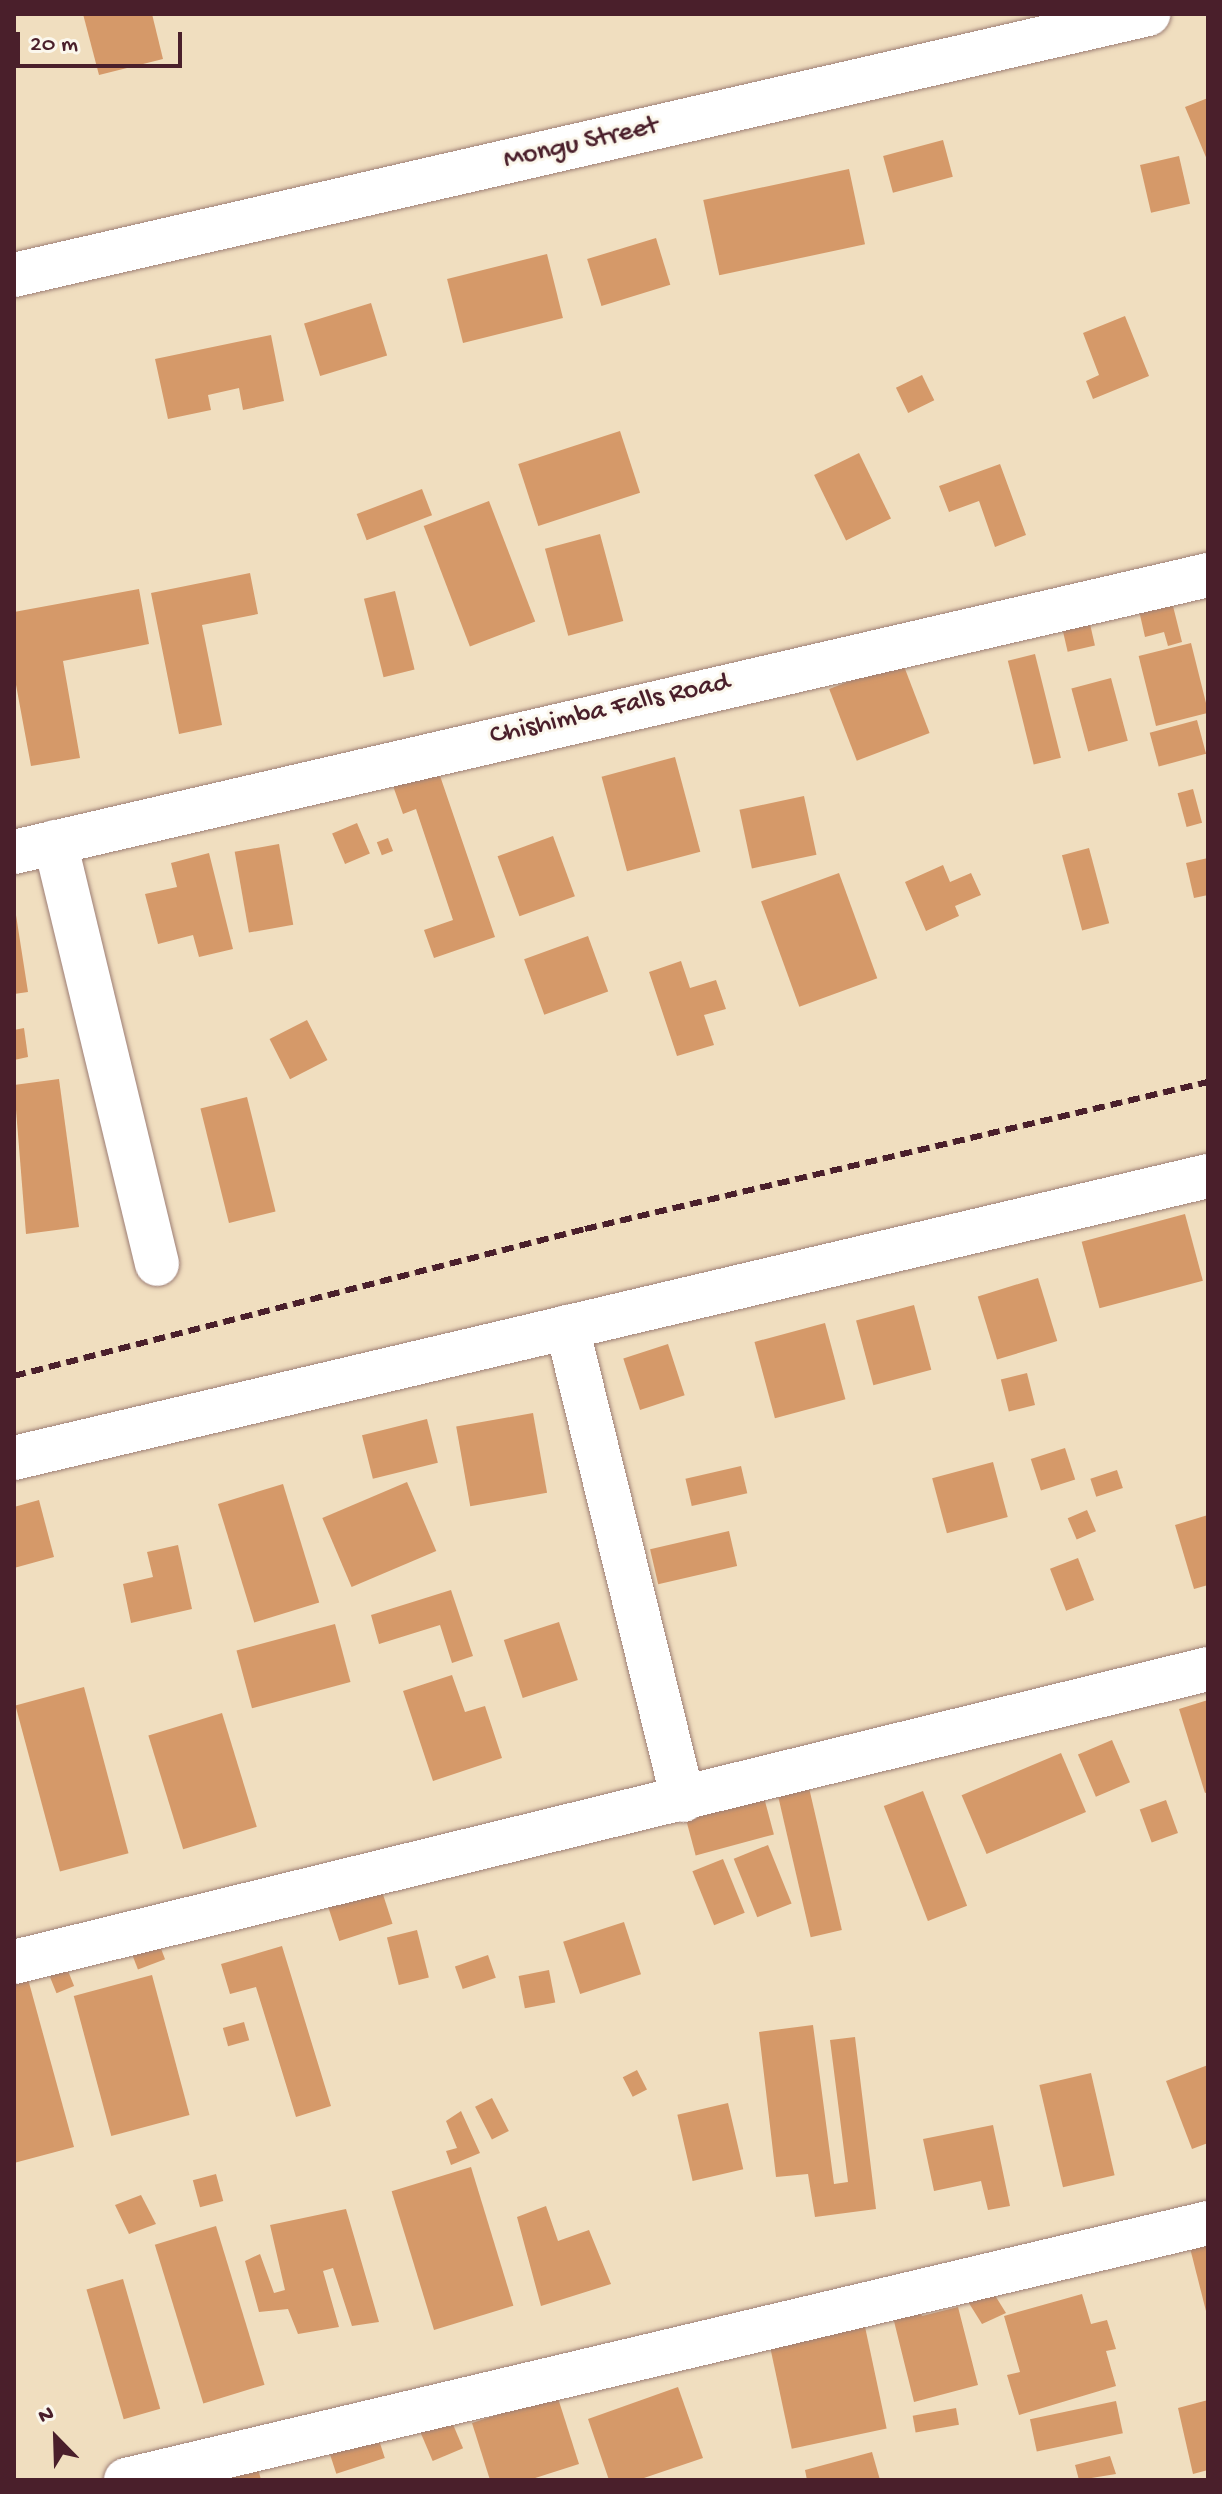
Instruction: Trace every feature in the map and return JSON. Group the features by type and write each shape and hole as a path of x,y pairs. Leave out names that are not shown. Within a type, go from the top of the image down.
{"street":[{"name":"Mongu Street","path":"14,275 1148,14"},
{"name":"Chishimba Falls Road","path":"35,847 1208,575"},
{"path":"35,847 157,1264"},
{"path":"14,1458 1208,1176"},
{"path":"567,1327 683,1800"},
{"path":"14,1962 1208,1669"},
{"path":"126,2480 1208,2223"}],"building":[{"path":"83,14 152,14 163,59 99,75"},
{"path":"1208,98 1208,162 1185,107"},
{"path":"943,140 953,177 893,193 883,156"},
{"path":"1179,156 1190,204 1151,213 1140,165"},
{"path":"849,169 865,244 719,275 703,200"},
{"path":"656,238 670,285 601,306 587,259"},
{"path":"547,254 563,318 463,343 447,279"},
{"path":"371,303 387,356 320,376 304,323"},
{"path":"1125,316 1149,376 1093,399 1086,381 1099,375 1083,333"},
{"path":"271,335 284,401 243,410 239,388 208,395 211,410 168,419 155,359"},
{"path":"922,375 934,400 908,413 896,388"},
{"path":"620,431 640,493 538,526 518,464"},
{"path":"859,453 891,519 846,541 814,475"},
{"path":"1000,464 1026,535 995,547 979,501 949,512 939,486"},
{"path":"422,489 432,515 367,540 357,514"},
{"path":"489,501 535,621 470,647 424,526"},
{"path":"600,534 623,621 568,636 545,549"},
{"path":"250,573 258,614 202,625 222,725 179,734 151,593"},
{"path":"139,589 149,644 63,661 80,758 31,766 14,674 14,612"},
{"path":"395,591 415,670 384,677 364,599"},
{"path":"1171,598 1182,642 1168,646 1164,632 1145,637 1138,606"},
{"path":"1090,624 1095,645 1068,652 1063,630"},
{"path":"1191,643 1208,713 1156,726 1139,656"},
{"path":"1035,654 1061,758 1034,765 1008,661"},
{"path":"902,661 930,733 857,761 829,689"},
{"path":"1111,678 1128,741 1088,751 1071,689"},
{"path":"1197,720 1206,754 1159,766 1150,733"},
{"path":"675,757 700,852 627,871 602,777"},
{"path":"437,767 495,937 434,958 424,930 453,920 416,809 403,814 392,783"},
{"path":"1193,789 1202,823 1187,827 1178,793"},
{"path":"804,796 816,855 752,868 739,810"},
{"path":"357,823 370,853 345,864 332,834"},
{"path":"553,836 575,896 519,916 498,856"},
{"path":"388,838 393,851 382,855 377,842"},
{"path":"279,844 293,925 249,933 235,852"},
{"path":"1089,848 1109,923 1082,931 1062,855"},
{"path":"209,853 233,949 199,957 193,935 158,944 145,894 177,887 171,863"},
{"path":"1208,858 1208,895 1194,898 1186,863"},
{"path":"943,865 950,882 971,873 981,895 955,906 959,916 926,931 905,882"},
{"path":"839,873 877,978 799,1007 761,901"},
{"path":"14,916 28,992 14,994"},
{"path":"588,936 608,991 544,1015 524,959"},
{"path":"681,961 690,988 716,980 726,1009 704,1015 714,1045 677,1056 649,972"},
{"path":"307,1020 327,1060 290,1079 270,1039"},
{"path":"24,1028 28,1057 14,1060 14,1030"},
{"path":"59,1079 79,1227 26,1234 14,1085"},
{"path":"247,1097 276,1211 229,1223 200,1109"},
{"path":"1185,1214 1203,1281 1100,1308 1082,1242"},
{"path":"1038,1278 1057,1341 997,1360 978,1296"},
{"path":"914,1305 931,1370 873,1385 856,1321"},
{"path":"825,1323 845,1399 775,1418 754,1342"},
{"path":"668,1344 685,1395 640,1410 623,1359"},
{"path":"1027,1373 1035,1405 1009,1412 1001,1380"},
{"path":"533,1413 547,1493 470,1506 456,1427"},
{"path":"427,1419 438,1463 373,1479 362,1435"},
{"path":"1065,1448 1075,1479 1041,1491 1031,1459"},
{"path":"993,1462 1008,1517 947,1533 932,1478"},
{"path":"741,1466 747,1493 692,1506 685,1479"},
{"path":"1117,1470 1123,1488 1096,1497 1090,1479"},
{"path":"407,1482 436,1551 352,1587 322,1518"},
{"path":"283,1484 319,1603 254,1622 218,1504"},
{"path":"39,1500 54,1557 14,1568 14,1507"},
{"path":"1087,1510 1096,1531 1077,1539 1068,1518"},
{"path":"1208,1515 1208,1585 1194,1589 1175,1525"},
{"path":"729,1531 737,1566 658,1584 650,1549"},
{"path":"178,1545 192,1609 131,1623 123,1584 153,1577 147,1552"},
{"path":"1078,1558 1094,1600 1066,1611 1050,1569"},
{"path":"451,1590 473,1656 452,1663 440,1625 379,1644 371,1615"},
{"path":"559,1622 578,1680 523,1698 504,1640"},
{"path":"335,1624 351,1682 252,1708 236,1650"},
{"path":"452,1675 465,1712 485,1706 502,1758 433,1781 403,1691"},
{"path":"84,1687 129,1853 60,1872 15,1705"},
{"path":"1208,1700 1208,1792 1205,1793 1179,1709"},
{"path":"222,1713 257,1827 183,1849 148,1736"},
{"path":"1112,1740 1130,1782 1096,1797 1078,1754"},
{"path":"1061,1753 1086,1812 987,1854 962,1795"},
{"path":"807,1779 842,1930 811,1937 776,1786"},
{"path":"762,1790 774,1834 696,1855 684,1811"},
{"path":"923,1791 967,1906 928,1921 884,1806"},
{"path":"1166,1800 1178,1833 1152,1842 1140,1810"},
{"path":"768,1845 792,1903 757,1917 734,1859"},
{"path":"723,1859 745,1913 714,1925 692,1871"},
{"path":"378,1879 393,1924 339,1941 325,1896"},
{"path":"624,1922 641,1974 580,1994 563,1942"},
{"path":"417,1930 429,1978 399,1985 387,1937"},
{"path":"155,1933 165,1959 138,1970 128,1943"},
{"path":"282,1946 331,2106 296,2117 256,1987 230,1994 221,1964"},
{"path":"488,1955 496,1978 463,1989 455,1966"},
{"path":"64,1961 74,1986 56,1993 46,1968"},
{"path":"549,1970 555,2002 525,2008 519,1976"},
{"path":"152,1975 190,2115 111,2136 74,1996"},
{"path":"28,1979 74,2147 14,2163 14,1983"},
{"path":"244,2022 249,2040 228,2046 223,2028"},
{"path":"813,2025 834,2184 848,2182 830,2040 855,2037 876,2209 815,2217 808,2174 776,2177 759,2032"},
{"path":"1208,2065 1208,2143 1192,2149 1166,2081"},
{"path":"637,2070 647,2090 633,2097 623,2077"},
{"path":"1091,2073 1115,2175 1063,2187 1039,2085"},
{"path":"492,2098 509,2131 492,2140 475,2107"},
{"path":"728,2103 743,2169 693,2181 677,2115"},
{"path":"461,2111 480,2153 451,2165 446,2151 457,2148 446,2121"},
{"path":"993,2125 1010,2206 988,2210 981,2181 934,2191 923,2139"},
{"path":"471,2167 513,2306 434,2330 392,2191"},
{"path":"216,2174 223,2201 200,2207 193,2180"},
{"path":"141,2195 156,2224 129,2234 115,2205"},
{"path":"546,2206 558,2241 589,2230 611,2284 541,2306 517,2217"},
{"path":"346,2209 379,2322 352,2326 333,2268 323,2271 339,2327 298,2334 288,2309 259,2312 245,2261 260,2254 274,2293 285,2290 270,2225"},
{"path":"216,2226 265,2385 203,2403 155,2245"},
{"path":"1208,2244 1208,2314 1207,2315 1190,2248"},
{"path":"123,2279 160,2409 124,2419 86,2289"},
{"path":"991,2289 1006,2313 982,2324 967,2300"},
{"path":"1082,2294 1091,2324 1107,2320 1116,2349 1106,2351 1116,2386 1019,2415 1007,2375 1020,2372 1004,2316"},
{"path":"917,2299 922,2316 958,2307 978,2385 914,2402 890,2305"},
{"path":"864,2322 887,2429 792,2449 769,2342"},
{"path":"678,2387 703,2458 638,2480 609,2480 588,2419"},
{"path":"557,2395 579,2464 529,2480 490,2480 472,2423"},
{"path":"1208,2400 1208,2470 1193,2474 1178,2408"},
{"path":"1116,2401 1123,2433 1037,2452 1030,2419"},
{"path":"956,2408 959,2425 916,2432 913,2416"},
{"path":"449,2415 463,2448 433,2461 419,2428"},
{"path":"378,2437 385,2458 336,2474 329,2453"},
{"path":"872,2452 880,2480 807,2480 805,2470"},
{"path":"1110,2456 1116,2474 1079,2480 1075,2465"},
{"path":"256,2461 261,2480 190,2480"}],"railway":[{"path":"14,1376 585,1229 1208,1082"}]}
